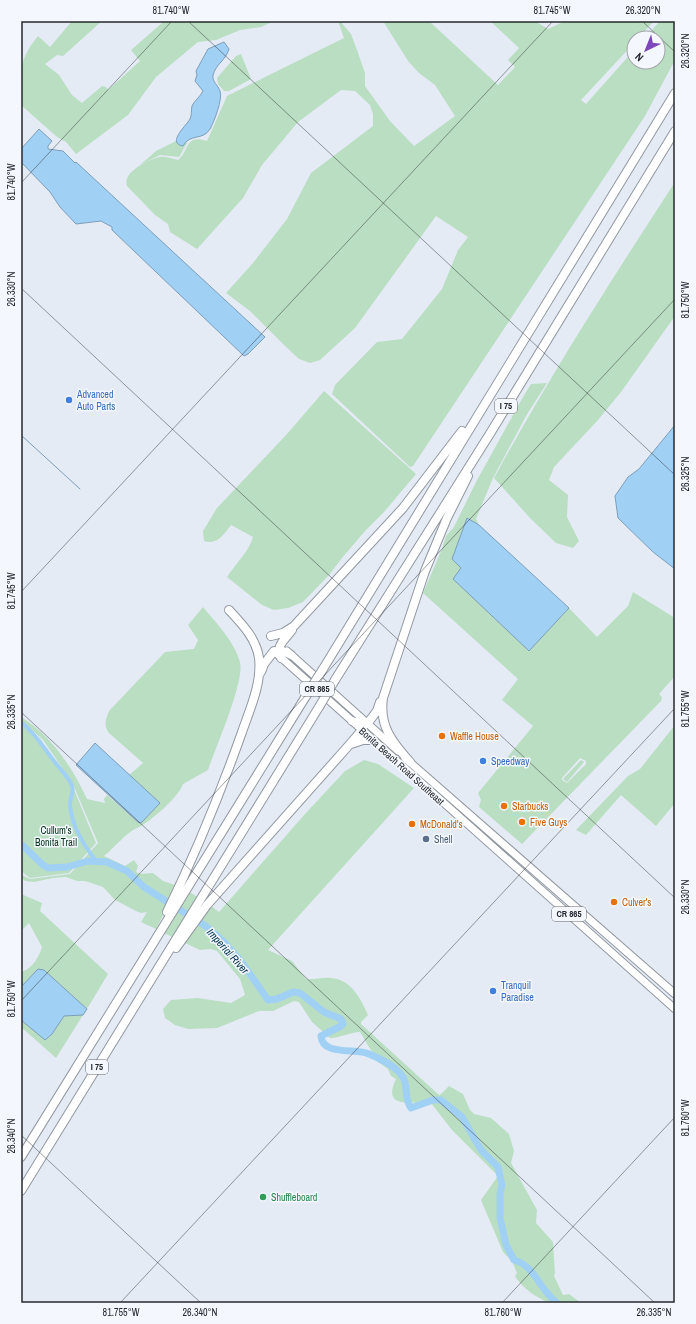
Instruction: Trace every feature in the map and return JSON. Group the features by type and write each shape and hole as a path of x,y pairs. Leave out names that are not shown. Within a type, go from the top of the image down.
{"highway":[{"name":"I 75","path":"21,1157 141,962 182,890 323,669 675,93"},
{"name":"I 75","path":"21,1190 152,978 174,946 199,901 335,680 491,432 675,131"},
{"path":"182,890 215,808 264,664 279,651 294,626 403,508 488,399"},
{"path":"174,946 207,905 350,744 362,724 377,711 419,586 436,544 491,432"},
{"path":"229,610 245,628 256,648 259,666 254,695"},
{"path":"271,636 283,633 294,626"},
{"path":"279,651 291,655"},
{"path":"384,690 382,708 386,731 391,740 410,762"},
{"path":"352,721 362,724"},
{"path":"350,744 359,741 373,740"}],"main road":[{"name":"Bonita Beach Road Southeast","path":"279,651 352,721"},
{"name":"Bonita Beach Road Southeast","path":"291,655 362,724 410,762 675,994"},
{"name":"Bonita Beach Road Southeast","path":"362,724 373,740 675,1009"}],"green space":[{"path":"72,21 102,21 63,56 57,55 45,64 59,75 72,95 82,103 102,86 106,87 108,90 140,61 131,50 162,23 168,21 274,21 261,27 240,30 216,40 198,42 156,77 128,115 76,154 66,142 57,137 21,105 21,76 23,61 26,53 38,36 50,47"},
{"path":"338,21 340,21 351,34 365,73 365,86 390,121 414,146 455,116 435,85 419,73 408,61 383,21 429,21 498,85 515,67 508,60 519,48 490,21 535,21 548,29 565,21 654,21 646,30 626,30 626,52 581,100 586,104 626,59 626,70 666,70 666,30 652,30 660,21 675,21 675,60 645,116 413,466 410,467 332,394 335,385 377,342 402,339 442,289 458,250 468,237 436,216 355,328 320,360 310,363 299,359 250,311 226,293 253,263 287,219 311,173 373,126 373,114 370,105 355,91 341,90 298,122 262,165 243,198 197,249 170,232 168,224 155,215 127,186 126,181 132,171 149,161 160,157 178,160 182,156 188,144 194,140 200,139 207,141 227,96 344,38"},
{"path":"241,54 251,79 229,91 224,91 218,84 217,78 236,56"},
{"path":"176,141 187,143 179,157 160,155 140,165 156,151"},
{"path":"675,182 675,316 621,392 598,420 554,467 549,480 568,495 567,517 579,541 573,548 556,543 530,518 494,478 559,366"},
{"path":"547,383 526,416 493,478 476,519 479,525 467,518 461,568 528,651 569,608 597,637 628,606 633,592 675,618 675,676 659,694 662,697 661,701 522,844 479,807 481,800 478,793 533,726 502,700 518,679 423,593 446,536 454,527 476,482 531,384","holes":["580,758 586,761 586,764 567,783 562,780 562,778"]},
{"path":"324,391 416,474 384,512 365,531 329,575 303,602 288,608 274,610 262,605 227,577 245,553 253,537 231,525 223,536 213,542 209,542 204,541 203,531 217,508 287,434"},
{"path":"203,607 234,647 240,662 238,684 234,699 208,770 183,784 176,796 163,809 143,825 129,833 104,856 125,866 134,860 138,866 136,872 141,874 153,873 163,881 178,886 156,929 141,922 147,912 141,913 115,900 103,887 66,877 34,882 25,881 22,878 22,875 30,879 70,874 98,843 72,782 43,740 21,720 21,717 42,733 60,753 68,764 87,799 105,803 104,799 107,795 139,823 142,822 159,803 129,775 143,763 109,733 106,727 106,719 109,711 165,652 194,649 198,640 188,625"},
{"name":"Cullum's Bonita Trail","path":"21,722 42,741 46,750 71,782 96,843 69,873 30,878 21,871"},
{"path":"675,725 675,803 656,826 621,795 586,835 576,830 628,776 640,769"},
{"path":"364,760 378,764 414,788 268,950 292,961 306,979 338,979 350,986 362,1003 368,1015 361,1022 361,1024 439,1095 449,1086 463,1094 470,1110 474,1114 491,1118 509,1134 514,1151 511,1163 537,1210 536,1223 553,1242 554,1276 563,1295 569,1294 581,1303 552,1303 531,1293 522,1285 515,1276 517,1273 512,1261 503,1252 481,1200 498,1176 452,1130 431,1103 408,1103 396,1100 393,1096 392,1089 396,1079 391,1076 388,1069 378,1062 360,1032 330,1038 312,1022 299,1002 294,1001 273,1011 259,1011 217,1028 188,1029 175,1025 165,1018 163,1009 171,1000 198,998 231,1003 245,995 240,979 217,951 211,949 200,950 183,942 210,905 219,912 345,771"},
{"path":"581,760 584,762 567,782 563,779"},
{"path":"188,891 199,898 174,938 162,932"},
{"path":"21,894 42,903 40,911 108,974 87,1009 44,970 37,970 21,987 21,972 34,962 42,947 29,923 21,931"},
{"path":"64,1015 83,1015 56,1058 21,1027 21,1020 25,1023 58,1024"}],"water":[{"path":"224,42 229,49 228,53 216,68 213,75 213,80 221,95 218,110 212,126 204,135 189,140 183,146 178,144 176,141 177,138 190,119 192,106 203,91 195,81 197,75 196,71 208,49"},
{"path":"39,129 52,141 48,146 48,149 63,151 75,163 76,162 265,337 248,354 244,356 112,230 112,227 101,221 76,224 60,207 50,192 21,162 21,149"},
{"path":"675,425 675,569 653,552 618,518 615,496 628,477 639,469"},
{"path":"467,518 479,525 569,608 529,651 453,579 461,568 452,559"},
{"path":"95,743 160,803 142,822 139,823 76,765"},
{"path":"38,969 44,970 87,1009 83,1015 64,1016 52,1034 45,1040 21,1020 21,987"}],"waterway":[{"path":"21,435 80,489"},
{"path":"21,722 35,736 71,783 73,790 70,804 73,820 79,835 97,862"},
{"name":"Imperial River","path":"21,844 48,868 67,867 88,861 107,862 127,871 144,887 207,927 224,942 240,960 268,1000 277,999 293,992 300,993 324,1012 341,1019 343,1024 341,1026 321,1036 323,1042 333,1049 369,1054 385,1061 395,1068 403,1077 407,1099 411,1108 433,1100 441,1100 462,1117 481,1150 498,1167 502,1185 500,1194 500,1218 506,1245 514,1260 527,1267 557,1303"}],"place":[{"name":"Advanced Auto Parts","path":"69,400"},
{"name":"Waffle House","path":"442,736"},
{"name":"Speedway","path":"483,761"},
{"name":"Starbucks","path":"504,806"},
{"name":"Five Guys","path":"522,822"},
{"name":"McDonald's","path":"412,824"},
{"name":"Shell","path":"426,839"},
{"name":"Culver's","path":"614,902"},
{"name":"Tranquil Paradise","path":"493,991"},
{"name":"Shuffleboard","path":"263,1197"}]}
